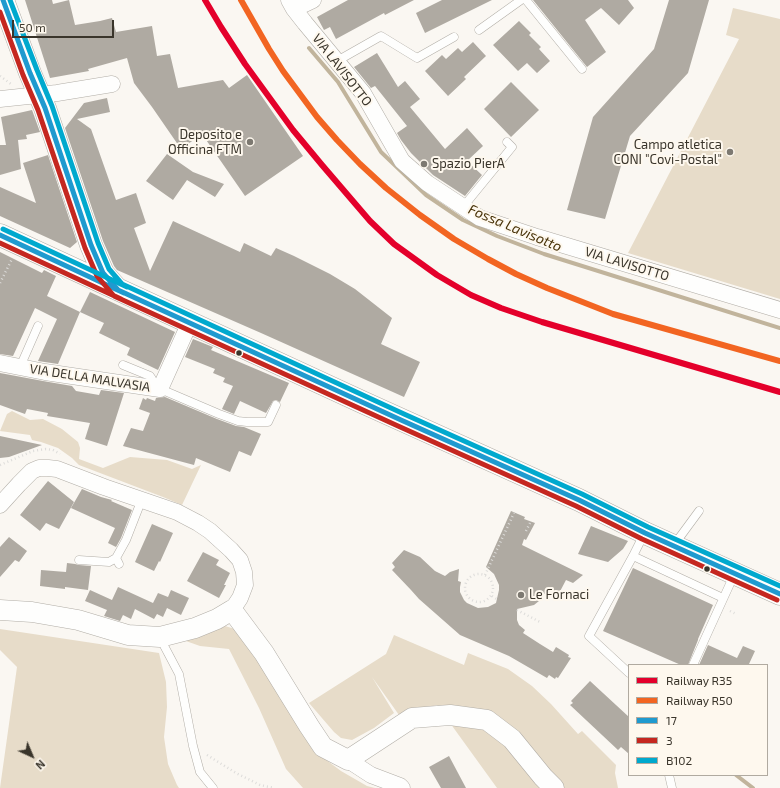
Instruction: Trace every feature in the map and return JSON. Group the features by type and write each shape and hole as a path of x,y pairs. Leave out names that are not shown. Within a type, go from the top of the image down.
{"main road":[{"path":"3,0 47,116 91,245 103,273 118,290"},
{"path":"0,235 190,322 289,376 579,500 673,546 780,594"},
{"path":"61,264 71,263 83,259 88,255 91,245"}],"street":[{"path":"292,5 313,0"},
{"name":"VIA LAVISOTTO","path":"292,5 363,93 402,161 427,183 480,218 537,237 780,310"},
{"path":"0,99 113,87"},
{"name":"VIA DELLA MALVASIA","path":"0,363 129,386 156,386 190,322"},
{"path":"0,505 25,477 32,472 39,468 57,469 177,512 198,523 219,538 240,560 244,572 245,585 240,598 232,610 217,619 195,628 160,637 128,635 78,620 32,612 0,610"},
{"path":"232,610 264,653 309,726 324,747 371,775 402,788"},
{"path":"348,760 412,718 450,715 487,720 512,739 554,788"}],"lane":[{"path":"479,30 521,0"},
{"path":"526,0 582,69"},
{"path":"337,61 381,36 417,58 454,37"},
{"path":"463,207 512,147 507,142"},
{"name":"VIA DELLA MALVASIA","path":"20,367 38,326"},
{"name":"VIA DELLA MALVASIA","path":"123,365 150,376 156,386 238,421 268,422 276,405"},
{"path":"78,560 109,562 118,561 142,499"},
{"path":"673,546 699,510"},
{"path":"628,672 589,636 645,532"},
{"path":"633,556 723,598"},
{"path":"693,664 735,574"},
{"path":"160,637 179,674 193,746 200,772 213,788"},
{"path":"669,776 672,788"}],"path":[{"path":"0,76 14,86"},
{"path":"0,283 14,254"},
{"path":"0,465 33,451"},
{"path":"485,575 514,512"},
{"path":"526,531 531,522"},
{"path":"475,574 485,575 494,586 492,596 488,600 479,603 469,599 465,590 467,580 475,574"},
{"path":"492,596 498,600"},
{"path":"517,610 540,622"},
{"path":"730,611 736,614"},
{"path":"193,746 236,773 260,785 274,788"}],"shaded area":[{"name":"Campo atletica CONI \"Covi-Postal\"","path":"733,8 780,19 780,299 628,253 739,39 726,35"},
{"path":"12,411 30,420 43,419 62,429 78,442 80,448 79,459 103,468 130,457 167,460 192,469 201,465 182,505 79,465 58,448 32,440 30,435 0,431 7,414"},
{"path":"225,626 238,630 317,753 341,771 367,786 375,788 303,788 286,769 259,708 229,649 200,646 183,640"},
{"path":"0,629 159,653 166,682 167,707 164,737 168,764 179,788 0,788 17,667 0,650"},
{"path":"394,635 464,665 468,653 508,669 532,686 551,704 578,734 582,731 616,765 615,773 618,788 497,788 437,705 399,715 372,677 394,713 374,728 352,740 341,738 309,703 386,654"}],"building":[{"path":"25,0 52,0 53,4 69,0 75,25 112,18 116,32 152,26 157,56 170,54 178,88 223,80 229,88 247,75 303,156 245,196 202,134 181,149 134,83 127,58 88,69 89,71 50,78"},
{"path":"348,0 414,0 385,15 384,13 336,39 330,27 324,30 317,17"},
{"path":"442,0 492,0 425,33 416,13"},
{"path":"533,0 628,0 634,8 619,25 601,8 585,20 606,52 587,67"},
{"path":"669,0 709,0 688,73 630,136 605,219 567,210 593,117 654,49"},
{"path":"519,21 531,33 529,35 541,47 539,49 550,61 537,73 527,63 518,71 493,45"},
{"path":"473,42 486,56 464,77 466,79 448,96 425,71 442,55 446,59 458,48 462,52"},
{"path":"377,53 398,87 405,81 420,99 410,107 445,149 467,128 483,146 467,161 482,175 465,196 433,175 411,153 397,133 407,126 375,86 371,88 354,67"},
{"path":"511,82 539,110 511,137 484,109"},
{"path":"107,98 110,112 77,119 91,129 116,200 136,193 146,223 134,228 150,271 173,221 240,252 244,243 271,256 276,248 294,256 330,274 355,289 392,318 381,344 420,362 404,397 117,270 103,241 65,128 84,103"},
{"path":"32,110 40,132 26,135 27,139 18,140 21,169 0,175 0,145 6,145 1,117"},
{"path":"167,154 193,172 224,184 215,197 187,180 173,200 146,181"},
{"path":"48,155 77,242 70,248 0,216 0,187 36,203 23,163"},
{"path":"0,252 42,273 44,270 56,276 47,296 80,312 58,364 38,361 57,319 35,308 13,356 0,354"},
{"path":"90,292 175,332 158,370 127,355 130,348 99,333 104,323 80,312"},
{"path":"193,339 213,347 211,350 289,383 280,402 276,400 273,401 266,413 240,401 234,414 222,409 233,386 223,382 225,378 213,373 215,369 185,357"},
{"path":"0,373 72,386 76,391 99,395 101,390 124,393 107,446 85,439 90,423 47,416 48,413 27,409 25,414 0,405"},
{"path":"165,397 217,419 261,434 251,456 239,451 230,472 196,458 194,465 123,446 131,428 143,431 150,413 139,409 143,398 146,400 147,398 155,401 156,398"},
{"path":"0,436 42,445 9,457 0,458"},
{"path":"48,481 74,502 59,529 46,523 40,531 20,515"},
{"path":"82,489 112,500 111,501 132,510 116,547 108,543 115,528 71,508"},
{"name":"Le Fornaci","path":"511,511 525,517 524,519 535,523 526,540 524,539 522,545 583,575 573,583 566,580 556,599 543,593 539,601 534,605 517,609 517,620 519,625 525,630 523,633 553,652 556,647 569,655 568,657 571,658 558,678 556,677 555,679 549,675 547,678 509,656 460,635 419,599 392,570 395,567 392,563 404,550 420,557 435,571 445,576 450,572 459,569 458,581 461,582 460,592 464,600 478,608 488,607 496,603 499,585 494,574 486,567"},
{"path":"152,524 173,533 160,562 159,561 154,571 135,562"},
{"path":"591,526 628,541 623,549 608,562 578,554"},
{"path":"9,537 27,551 19,562 15,560 0,577 0,547"},
{"path":"203,552 219,560 216,565 230,573 219,598 187,581"},
{"path":"67,563 91,566 88,590 40,586 41,570 66,572"},
{"path":"633,568 713,605 688,664 679,664 603,631"},
{"path":"118,587 153,603 158,593 168,597 171,590 189,598 181,615 167,608 163,617 157,614 154,619 135,609 131,619 123,615 120,621 104,616 107,610 85,601 90,590 112,600"},
{"path":"708,645 737,658 743,646 755,651 749,664 699,664"},
{"path":"590,681 628,716 628,753 621,747 618,750 570,705 573,703 571,701"},
{"path":"449,756 466,788 441,788 429,767"}],"waterway":[{"name":"Fossa Lavisotto","path":"309,48 338,82 381,152 426,195 463,220 497,236 544,254 780,328"},
{"path":"737,776 753,788"}],"rail line":[{"name":"R35","path":"205,0 245,64 293,130 322,165 370,221 394,244 437,275 471,295 501,308 542,322 780,392"},
{"name":"R50","path":"241,0 283,71 317,117 337,140 386,188 454,239 516,274 613,314 780,361"}],"transit line":[{"name":"17","path":"3,0 30,73 45,108 91,245 103,273 118,290 579,500 645,533 780,594"},
{"name":"B102","path":"10,0 52,106 98,243 109,269 122,284 582,494 648,527 780,586"},
{"name":"3","path":"0,12 23,75 38,110 85,248 97,276 114,296 576,506 642,539 777,600"},
{"name":"B102","path":"3,229 127,287"},
{"name":"17","path":"0,235 124,293"},
{"name":"3","path":"0,243 121,299"}],"place":[{"name":"Deposito e Officina FTM","path":"250,142"},
{"name":"Campo atletica CONI \"Covi-Postal\"","path":"730,152"},
{"name":"Spazio PierA","path":"424,164"},
{"name":"Le Fornaci","path":"521,595"}]}
